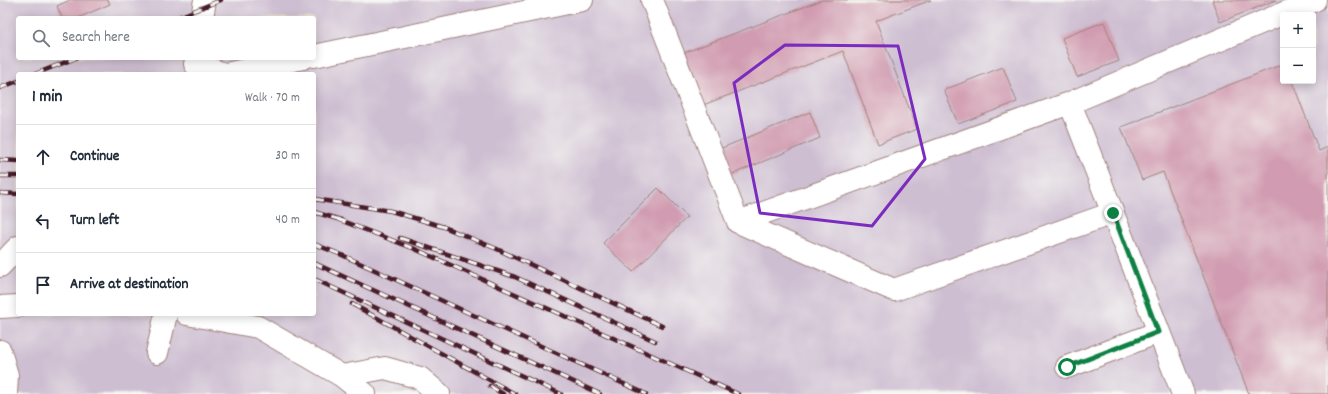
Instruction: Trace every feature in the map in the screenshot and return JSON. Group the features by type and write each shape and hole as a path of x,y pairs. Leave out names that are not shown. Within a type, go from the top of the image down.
{"lane":[{"path":"202,16 204,0"},
{"path":"316,56 582,0"},
{"path":"652,0 738,222 894,290 1113,213"},
{"path":"738,222 1070,103 1315,0"},
{"path":"235,72 292,60"},
{"path":"192,65 218,72"},
{"path":"1070,103 1182,394"},
{"path":"0,266 16,249"},
{"path":"0,307 16,306"},
{"path":"157,353 166,316"},
{"path":"198,316 258,327 342,376 365,394"},
{"path":"1067,367 1158,332"},
{"path":"0,350 7,375 6,394"},
{"path":"342,376 385,368 420,378 439,394"}],"highlighted area":[{"path":"785,45 898,46 925,159 872,226 760,213 734,83"}],"shaded area":[{"path":"0,0 1328,0 1328,394 0,394"}],"building":[{"path":"70,0 108,0 110,4 83,16 61,16 57,6"},
{"path":"822,0 931,0 876,21 917,129 878,144 843,51 698,107 678,55"},
{"path":"1212,0 1276,0 1220,22"},
{"path":"1104,22 1119,61 1077,77 1062,38"},
{"path":"1280,65 1280,84 1293,84 1319,151 1328,147 1328,394 1249,394 1163,172 1142,180 1121,127"},
{"path":"1003,67 1017,102 958,124 944,90"},
{"path":"810,112 820,138 728,176 717,150"},
{"path":"658,188 687,217 633,272 603,243"}],"railway":[{"path":"181,16 221,0"},
{"path":"40,72 71,60"},
{"path":"0,88 16,82"},
{"path":"0,160 16,161"},
{"path":"0,176 16,176"},
{"path":"0,193 16,194"},
{"path":"316,199 391,211 444,227 497,249 662,326"},
{"path":"316,213 341,220"},
{"path":"337,219 415,249 738,394"},
{"path":"400,238 515,277 655,341"},
{"path":"316,245 342,255 646,394"},
{"path":"316,264 600,394"},
{"path":"316,280 561,394"},
{"path":"352,304 515,394"},
{"path":"490,386 503,394"}],"route":[{"path":"1067,367 1158,332 1113,213"}]}
